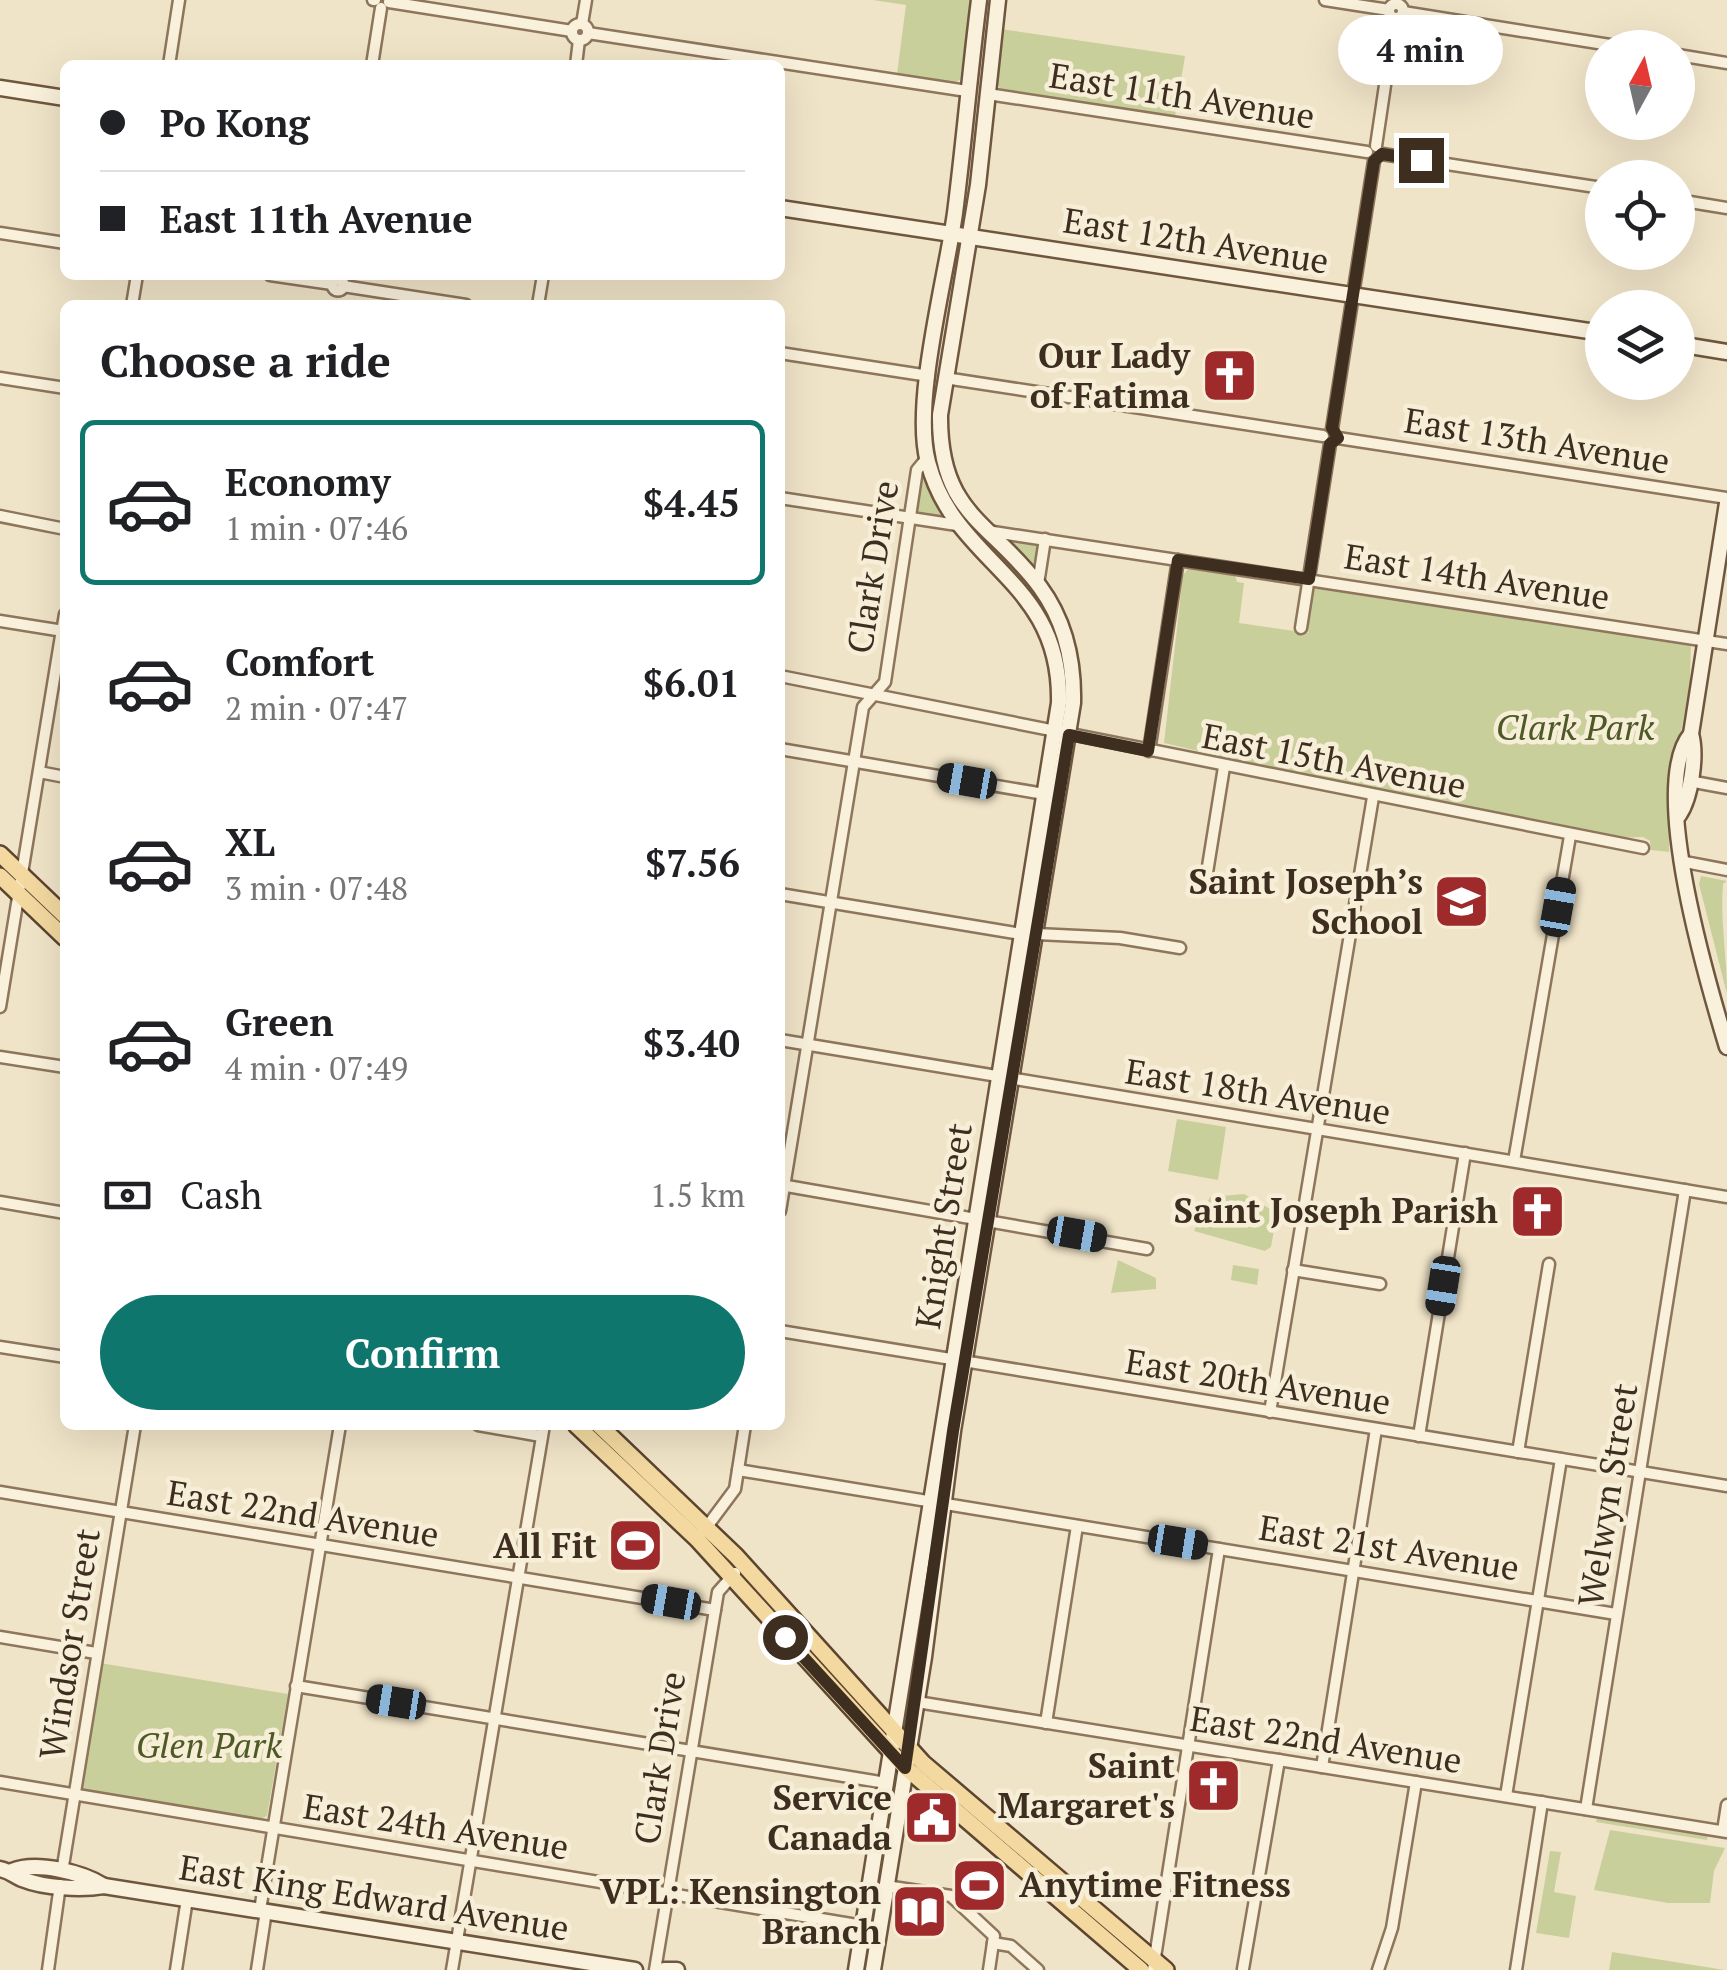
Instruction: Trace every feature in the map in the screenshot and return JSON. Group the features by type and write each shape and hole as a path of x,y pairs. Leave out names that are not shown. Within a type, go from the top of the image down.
{"main road":[{"name":"Clark Drive","path":"979,0 937,377 945,466 960,502 982,530"},
{"name":"Clark Drive","path":"956,525 927,458 924,417 970,237 998,0"},
{"path":"0,88 60,97"},
{"name":"East 12th Avenue","path":"785,209 1585,330"},
{"path":"1695,347 1727,352"},
{"path":"1679,815 1686,806 1694,745 1691,734 1727,501"},
{"name":"Knight Street","path":"956,525 1017,584 1043,621 1059,685 1062,734"},
{"name":"Knight Street","path":"856,1970 1051,795 1074,686 1068,648 1038,584 982,530"},
{"path":"1691,734 1683,744 1676,780 1674,804 1679,815 1680,861 1727,1046"},
{"path":"0,854 60,911"},
{"path":"0,876 60,933"},
{"path":"582,1430 702,1534"},
{"path":"605,1430 908,1749 1154,1967"},
{"name":"Knight Street","path":"873,1970 916,1702 936,1502"},
{"path":"738,1571 905,1768 1154,1967"},
{"name":"East King Edward Avenue","path":"6,1870 22,1878 90,1877 104,1886 635,1970"},
{"path":"664,1970 676,1970"}],"street":[{"path":"170,60 179,0"},
{"path":"577,60 586,0"},
{"path":"1326,0 1585,41"},
{"path":"373,60 380,2 764,60"},
{"path":"1301,628 1396,9"},
{"path":"1695,57 1726,62"},
{"path":"785,63 967,91"},
{"name":"East 11th Avenue","path":"988,94 1585,185"},
{"path":"1695,203 1727,208"},
{"path":"0,233 60,242"},
{"path":"312,280 437,300"},
{"name":"East 13th Avenue","path":"785,354 1727,501"},
{"path":"0,378 60,387"},
{"name":"Clark Drive","path":"785,1170 863,707 886,682 917,470 927,458"},
{"path":"785,499 956,525"},
{"path":"0,516 60,528"},
{"name":"East 14th Avenue","path":"982,530 1727,644"},
{"path":"1038,584 1045,539"},
{"path":"1148,751 1178,560"},
{"path":"0,621 60,628"},
{"path":"0,1007 60,646"},
{"name":"East 15th Avenue","path":"785,677 1643,848"},
{"path":"785,751 1051,795"},
{"path":"1205,885 1224,766"},
{"path":"39,772 60,776"},
{"path":"1689,781 1727,788"},
{"path":"1270,1412 1372,796"},
{"path":"1514,1161 1570,836"},
{"path":"1680,861 1727,870"},
{"path":"785,895 1028,934 1120,938 1180,948"},
{"path":"0,912 15,914"},
{"name":"East 18th Avenue","path":"785,1041 1727,1197"},
{"path":"0,1057 60,1066"},
{"path":"1420,1436 1466,1153"},
{"path":"785,1186 1147,1249"},
{"name":"Welwyn Street","path":"1586,1809 1686,1190"},
{"path":"0,1202 60,1212"},
{"path":"1518,1452 1549,1264"},
{"path":"1293,1270 1380,1284"},
{"name":"East 20th Avenue","path":"785,1332 1727,1486"},
{"path":"0,1347 60,1356"},
{"path":"1322,1767 1376,1429"},
{"name":"Windsor Street","path":"48,1970 134,1430"},
{"path":"258,1970 273,1828 339,1430"},
{"path":"452,1970 542,1430"},
{"path":"702,1534 730,1501 744,1430"},
{"path":"1506,1796 1561,1459"},
{"name":"East 21st Avenue","path":"738,1470 1616,1614"},
{"name":"East 22nd Avenue","path":"0,1492 715,1610"},
{"path":"1046,1723 1077,1526"},
{"path":"1154,1967 1219,1549"},
{"name":"Clark Drive","path":"655,1970 718,1589 738,1571"},
{"path":"0,1637 96,1653"},
{"path":"296,1686 886,1783"},
{"name":"East 22nd Avenue","path":"916,1702 1725,1832"},
{"path":"1243,1969 1279,1760"},
{"name":"East 24th Avenue","path":"0,1782 862,1926"},
{"path":"1378,1970 1392,1928 1416,1782"},
{"path":"1516,1970 1542,1802"},
{"path":"1725,1832 1727,1804"},
{"path":"886,1886 956,1898 990,1928 993,1944 989,1970"},
{"path":"176,1970 187,1899"},
{"path":"993,1944 1011,1946 1038,1970"}],"green space":[{"path":"873,0 971,0 960,80 953,83 897,74 906,5"},
{"path":"1001,29 1185,56 1175,117 1002,90 996,84"},
{"path":"923,475 941,513 940,517 917,513"},
{"path":"1005,539 1039,545 1037,568 1034,569"},
{"name":"Clark Park","path":"1188,569 1235,575 1237,582 1244,583 1239,623 1308,633 1312,590 1327,586 1691,643 1690,681 1669,800 1669,852 1651,850 1650,841 1643,837 1616,838 1356,788 1164,743 1183,575"},
{"path":"1701,876 1727,881 1722,898 1727,994 1699,884"},
{"path":"1177,1119 1226,1127 1218,1180 1168,1171"},
{"path":"1244,1194 1277,1213 1271,1247 1265,1251 1194,1231 1210,1197"},
{"path":"1118,1260 1156,1278 1156,1289 1111,1293"},
{"path":"1233,1265 1259,1269 1257,1285 1231,1280"},
{"name":"Glen Park","path":"100,1663 288,1694 267,1816 260,1819 83,1789"},
{"path":"1597,1818 1708,1834 1707,1840 1596,1822"},
{"path":"1610,1830 1725,1848 1714,1871 1710,1903 1668,1903 1594,1890"},
{"path":"1550,1851 1561,1852 1554,1892 1576,1896 1569,1938 1536,1933"},
{"path":"1612,1952 1725,1970 1609,1970"}],"place":[{"name":"Our Lady of Fatima","path":"1229,376"},
{"name":"Saint Joseph’s School","path":"1462,902"},
{"name":"Saint Joseph Parish","path":"1537,1211"},
{"name":"All Fit","path":"636,1546"},
{"name":"Saint Margaret's","path":"1214,1786"},
{"name":"Service Canada","path":"931,1818"},
{"name":"Anytime Fitness","path":"980,1885"},
{"name":"VPL: Kensington Branch","path":"920,1912"}],"route":[{"path":"785,1637 905,1768 924,1657 953,1431 1069,735 1148,751 1178,560 1309,579 1330,444 1338,438 1332,428 1374,161 1382,154 1421,160"}]}
